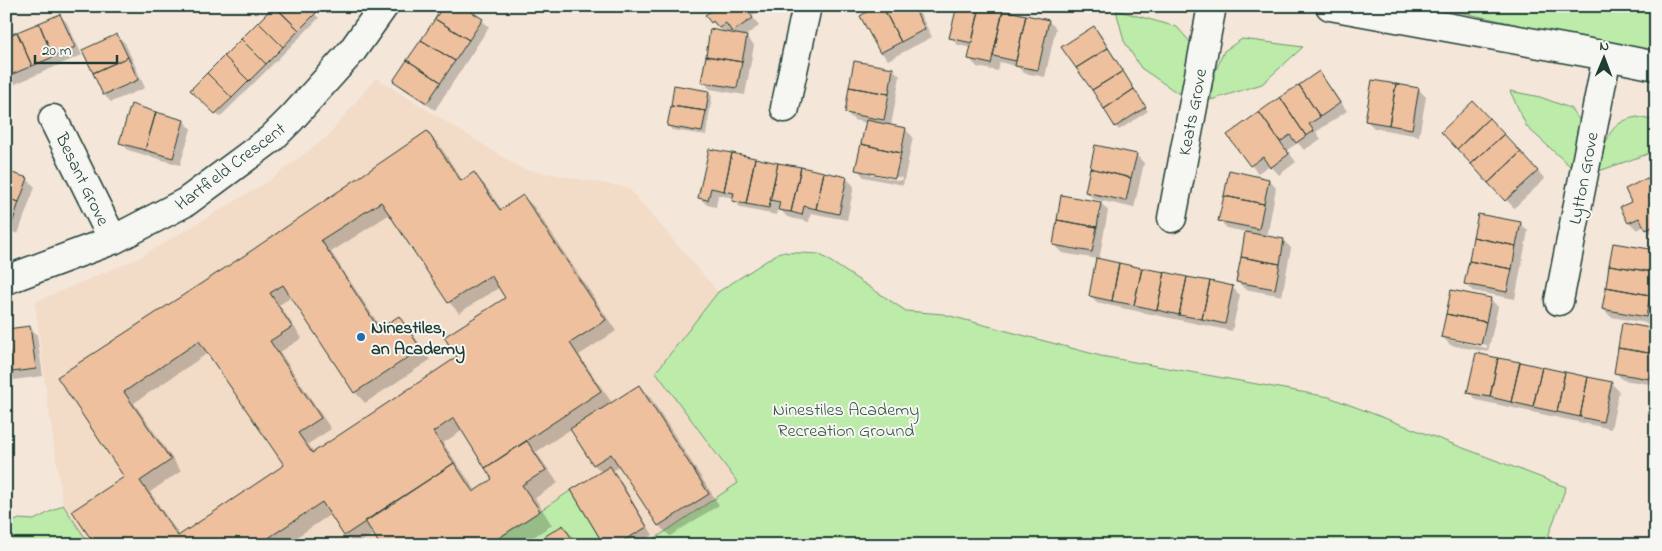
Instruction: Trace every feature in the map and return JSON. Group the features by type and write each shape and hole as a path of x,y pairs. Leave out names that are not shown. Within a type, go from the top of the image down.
{"street":[{"name":"Hartfield Crescent","path":"6,280 113,240 186,202 271,139 330,77 352,51 384,6"},
{"path":"785,108 807,6"},
{"name":"Keats Grove","path":"1172,218 1212,6"},
{"path":"1330,6 1656,66"},
{"name":"Lytton Grove","path":"1558,301 1607,56"},
{"name":"Besant Grove","path":"54,119 113,240"}],"shaded area":[{"name":"Ninestiles, an Academy","path":"376,78 522,169 628,188 718,292 656,372 738,484 645,545 604,545 571,490 488,545 90,545 63,505 35,302 139,258 266,183 327,137"}],"green space":[{"path":"1432,6 1656,6 1656,55"},
{"path":"1116,10 1177,27 1192,44 1182,96 1141,68 1124,41"},
{"path":"1242,39 1303,47 1262,84 1211,100 1213,77 1224,51"},
{"path":"1510,91 1540,97 1570,108 1581,122 1580,144 1571,167 1527,127"},
{"path":"1637,117 1656,121 1656,151 1599,171 1605,144 1613,129 1627,120"},
{"name":"Ninestiles Academy Recreation Ground","path":"780,252 819,254 906,311 943,314 1101,356 1329,397 1566,487 1545,545 645,545 738,483 656,372 718,292"},
{"path":"571,490 604,545 488,545 567,493"},
{"path":"63,505 90,545 6,545 6,525 19,519 34,520"}],"building":[{"path":"274,6 299,30 283,47 258,22"},
{"path":"275,6 309,6 316,13 299,30"},
{"path":"443,6 462,6 483,19 469,40 435,19"},
{"path":"713,6 748,6 746,8 753,18 732,32 726,23 719,28 713,21 711,23 705,15 715,8"},
{"path":"877,6 882,6 901,42 880,53 860,16"},
{"path":"882,6 913,6 925,29 901,42"},
{"path":"957,6 980,6 972,43 949,38"},
{"path":"980,6 1003,10 991,64 968,59"},
{"path":"1003,10 1026,15 1016,61 993,56"},
{"path":"60,14 75,47 53,57 39,23"},
{"path":"1026,15 1049,20 1038,70 1015,66"},
{"path":"435,19 469,40 455,61 421,40"},
{"path":"258,22 283,47 266,64 241,39"},
{"path":"39,23 53,57 32,66 17,32"},
{"path":"1094,26 1108,48 1076,68 1061,47"},
{"path":"710,29 747,36 742,62 706,56"},
{"path":"17,32 32,66 8,76 6,71 6,37"},
{"path":"117,34 128,57 93,73 82,50"},
{"path":"241,39 266,64 249,81 224,56"},
{"path":"421,40 455,61 441,82 407,60"},
{"path":"1108,48 1123,71 1092,90 1076,68"},
{"path":"224,56 249,81 232,98 207,73"},
{"path":"706,56 742,62 737,88 701,82"},
{"path":"128,57 138,80 103,95 93,73"},
{"path":"407,60 441,82 427,103 393,81"},
{"path":"854,61 893,68 889,94 849,87"},
{"path":"1123,71 1134,89 1104,109 1092,90"},
{"path":"1319,71 1340,103 1320,117 1299,85"},
{"path":"207,73 232,98 215,114 190,90"},
{"path":"1372,80 1396,84 1389,125 1365,121"},
{"path":"1396,84 1419,88 1412,129 1389,125"},
{"path":"674,85 709,91 706,111 671,106"},
{"path":"1299,85 1320,117 1309,124 1314,131 1306,136 1280,97"},
{"path":"849,87 889,94 884,120 845,113"},
{"path":"1134,89 1146,107 1115,127 1104,109"},
{"path":"1280,97 1306,136 1296,143 1290,135 1280,142 1259,112"},
{"path":"1473,101 1489,118 1457,149 1441,132"},
{"path":"131,104 156,112 145,150 119,143"},
{"path":"671,106 706,111 702,132 667,126"},
{"path":"156,112 184,120 173,158 145,150"},
{"path":"1259,112 1289,154 1270,168 1263,157 1250,166 1227,135"},
{"path":"1489,118 1504,134 1471,164 1457,149"},
{"path":"866,120 906,128 901,153 861,144"},
{"path":"427,131 461,181 474,172 500,210 523,195 606,320 570,343 601,391 485,468 454,418 433,432 454,463 344,536 322,502 258,545 95,545 72,511 124,477 57,377 245,255","holes":["381,202 448,303 491,275 505,298 444,337 457,357 312,453 298,433 321,418 270,341 292,327 270,293 283,285 354,393 421,349 399,316 379,329 321,240","199,341 284,465 178,536 140,481 171,460 124,392"]},
{"path":"1504,134 1521,152 1488,183 1471,164"},
{"path":"861,144 901,153 895,178 855,170"},
{"path":"1095,145 1137,154 1131,178 1090,168"},
{"path":"709,149 732,153 724,191 711,188 708,200 698,198"},
{"path":"1521,152 1538,171 1505,201 1488,183"},
{"path":"732,153 755,158 746,204 732,201 734,193 724,191"},
{"path":"755,158 778,163 769,208 746,204"},
{"path":"778,163 801,167 791,212 778,210 780,202 770,200"},
{"path":"801,167 824,172 816,209 804,206 802,215 791,212"},
{"path":"1090,168 1131,178 1126,201 1085,192"},
{"path":"1229,170 1269,179 1264,204 1224,196"},
{"path":"6,171 28,178 19,202 6,198"},
{"path":"824,172 847,177 839,214 816,209"},
{"path":"1656,174 1656,197 1647,178"},
{"path":"1647,178 1656,197 1656,225 1646,230 1639,218 1628,223 1620,207 1631,202 1625,189"},
{"path":"1061,195 1101,202 1097,227 1057,220"},
{"path":"1224,196 1264,204 1259,229 1218,221"},
{"path":"6,198 19,202 11,227 6,225"},
{"path":"1478,214 1521,222 1516,246 1473,237"},
{"path":"1057,220 1097,227 1092,252 1053,245"},
{"path":"1245,232 1284,239 1280,264 1241,257"},
{"path":"1473,237 1516,246 1512,269 1469,261"},
{"path":"1613,243 1656,250 1653,272 1609,265"},
{"path":"1241,257 1280,264 1275,289 1236,282"},
{"path":"1096,258 1119,263 1112,301 1089,296"},
{"path":"1469,261 1512,269 1507,292 1464,284"},
{"path":"1119,263 1142,268 1134,305 1112,301"},
{"path":"1609,265 1653,272 1650,295 1606,287"},
{"path":"1142,268 1165,272 1157,310 1134,305"},
{"path":"1165,272 1187,277 1179,315 1157,310"},
{"path":"1187,277 1210,281 1202,319 1179,315"},
{"path":"1210,281 1233,286 1225,324 1202,319"},
{"path":"1606,287 1650,295 1646,317 1602,309"},
{"path":"1451,290 1491,298 1486,322 1446,314"},
{"path":"1446,314 1486,322 1481,345 1441,337"},
{"path":"1622,323 1656,329 1655,354 1618,348"},
{"path":"30,326 36,369 12,372 7,329"},
{"path":"6,329 12,372 6,373"},
{"path":"1618,348 1655,354 1650,379 1614,373"},
{"path":"1476,353 1498,358 1490,397 1467,393"},
{"path":"1498,358 1520,362 1511,402 1490,397"},
{"path":"1520,362 1542,367 1533,407 1511,402"},
{"path":"1542,367 1565,372 1557,412 1533,407"},
{"path":"1565,372 1588,377 1580,417 1557,412"},
{"path":"1588,377 1612,382 1603,422 1580,417"},
{"path":"639,385 709,494 658,526 611,454 593,465 570,429"},
{"path":"527,441 546,470 522,485 540,511 488,545 380,545 365,521 454,463 473,492 492,479 485,468"},
{"path":"610,466 647,527 616,545 604,545 571,490"},
{"path":"563,525 576,545 531,545"}],"place":[{"name":"Ninestiles, an Academy","path":"361,337"}]}
